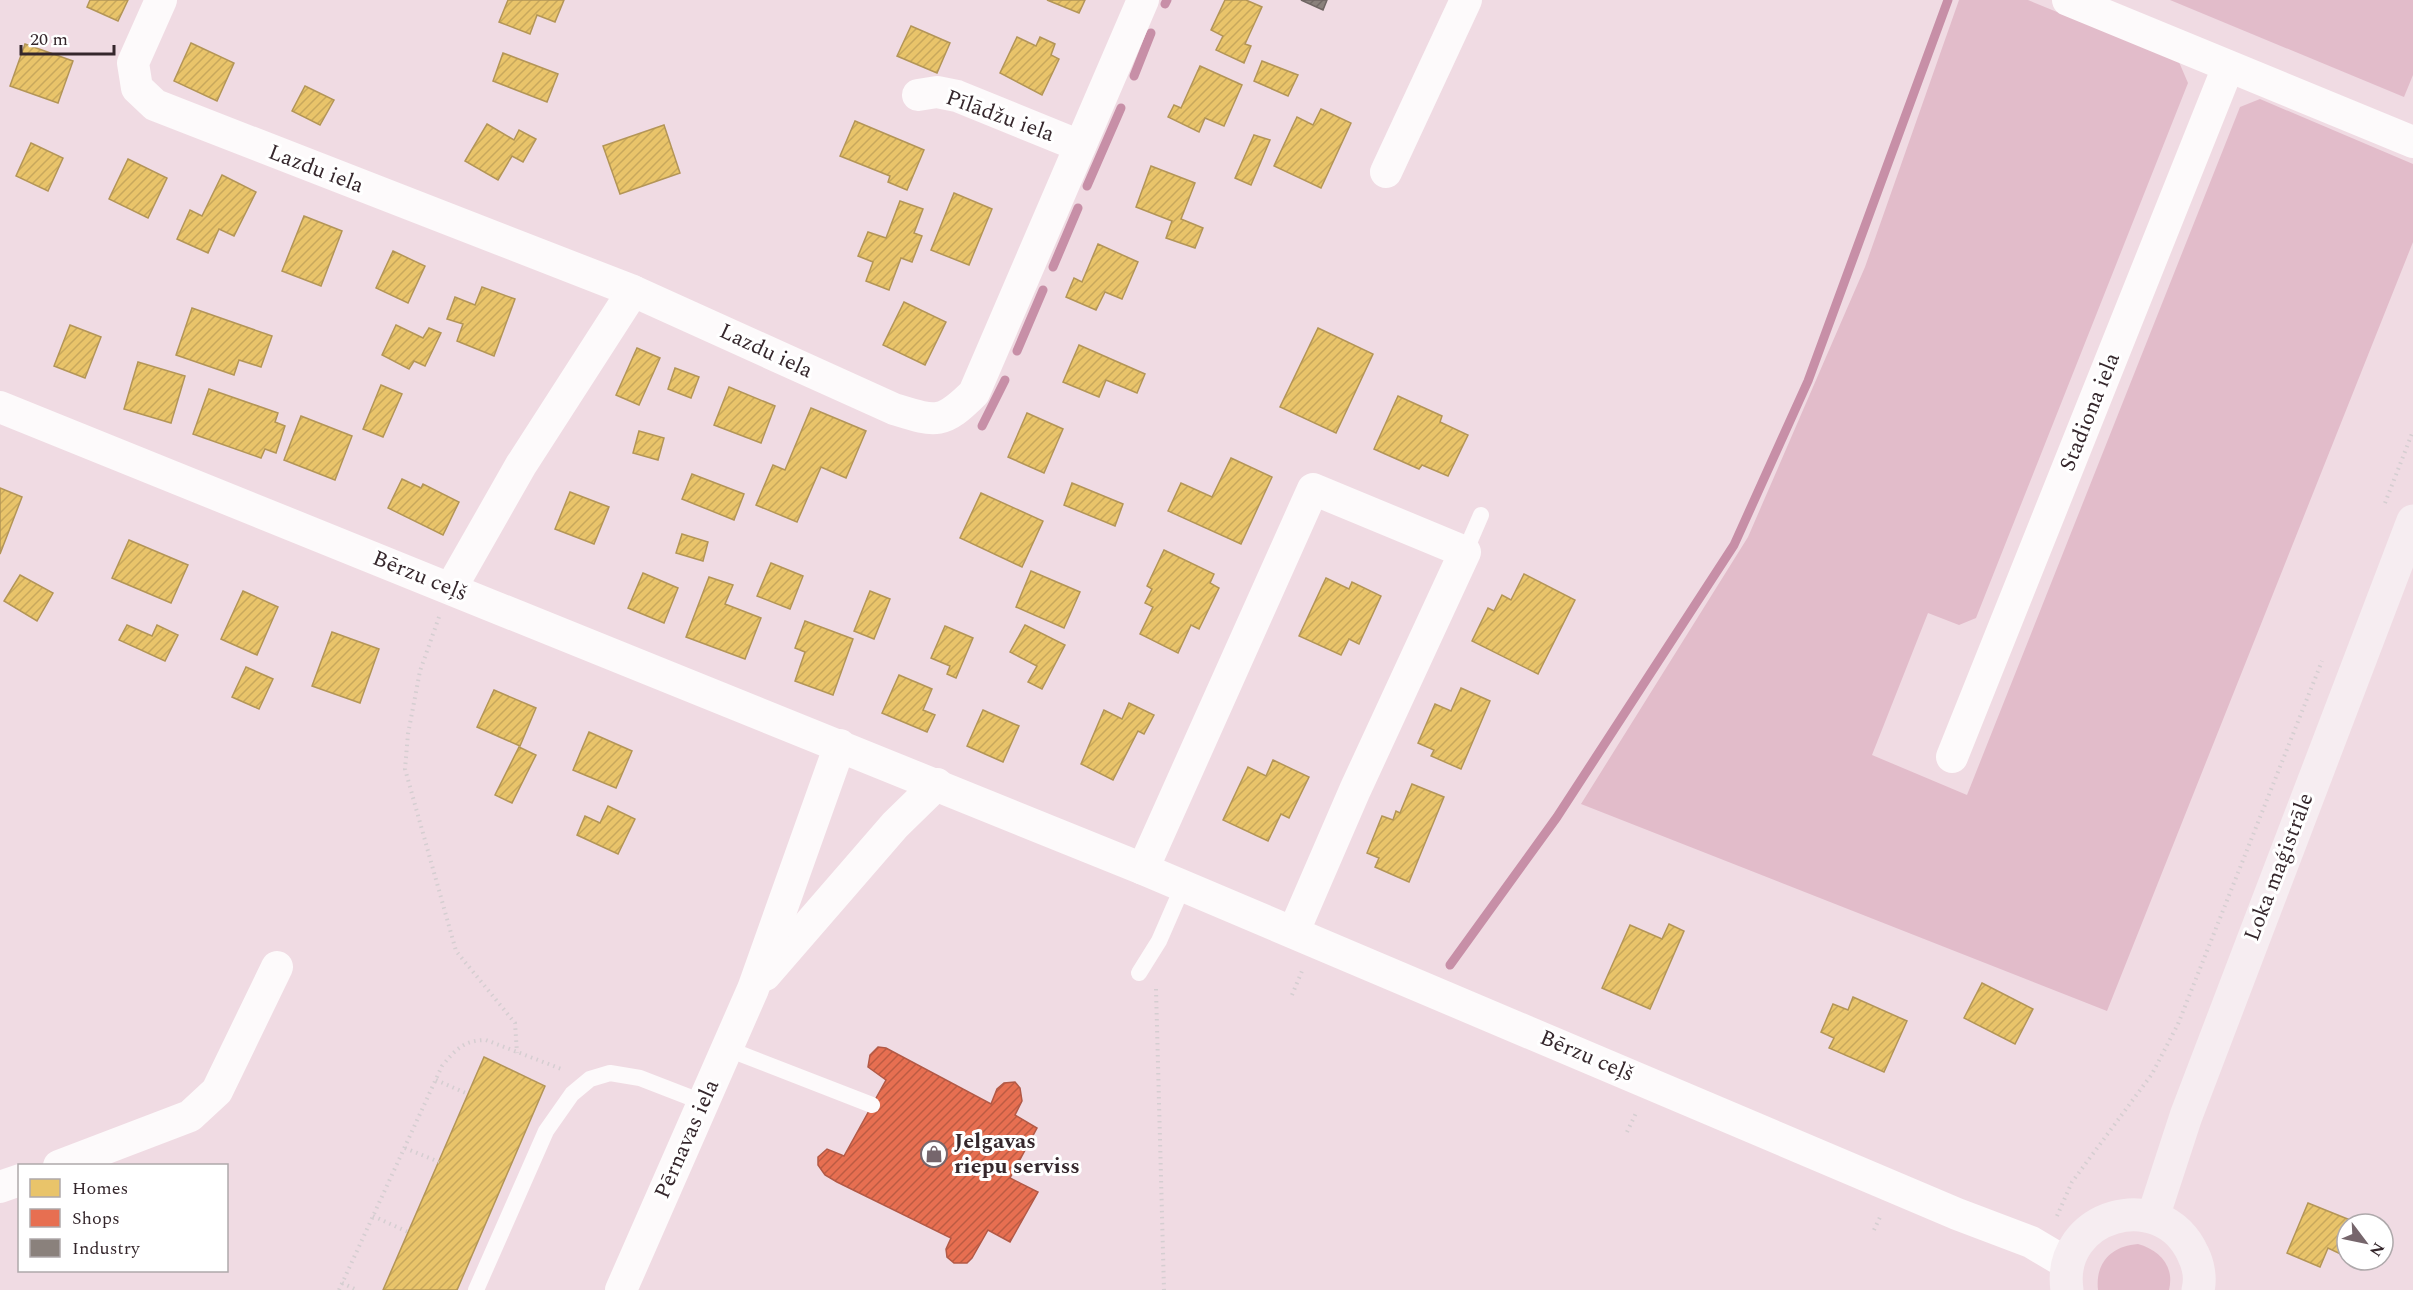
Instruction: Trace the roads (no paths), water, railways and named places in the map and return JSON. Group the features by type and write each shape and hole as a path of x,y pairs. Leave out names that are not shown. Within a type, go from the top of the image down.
{"main road":[{"name":"Loka maģistrāle","path":"2153,1216 2198,1083 2413,521"},
{"path":"2052,1261 2077,1244 2091,1228 2110,1217 2132,1213 2153,1216 2173,1227 2188,1242 2197,1262 2198,1290"}],"street":[{"name":"Lazdu iela","path":"161,0 133,63 137,88 155,105 633,291 894,409 926,419 953,414 974,393 1143,0"},
{"path":"1386,172 1466,0"},
{"path":"2068,0 2100,7 2228,67 2413,142"},
{"name":"Stadiona iela","path":"1952,757 2228,67"},
{"name":"Pīlādžu iela","path":"918,95 937,92 957,96 1080,146"},
{"path":"451,588 521,465 633,291"},
{"name":"Bērzu ceļš","path":"0,407 937,784 1294,931 1957,1215 2052,1261"},
{"path":"1143,869 1313,489 1465,552 1355,790 1294,931"},
{"name":"Pērnavas iela","path":"630,1287 702,1102 728,1049 753,989 840,745"},
{"path":"753,989 895,825 937,784"},
{"path":"63,1164 190,1116 217,1090 277,967"},
{"path":"0,1187 18,1181"}],"lane":[{"path":"1465,552 1481,515"},
{"path":"1139,973 1159,941 1183,886"},
{"path":"728,1049 872,1106"},
{"path":"476,1290 546,1131 572,1094 590,1079 610,1073 640,1078 702,1102"}],"waterway":[{"path":"1165,4 1167,0"},
{"path":"1450,965 1557,817 1734,545 1808,381 1948,0"},
{"path":"1134,76 1151,33"},
{"path":"1087,186 1121,108"},
{"path":"1053,267 1078,208"},
{"path":"1017,351 1043,290"},
{"path":"982,426 1005,380"}],"place":[{"name":"Jelgavas riepu serviss","path":"934,1154"}]}
